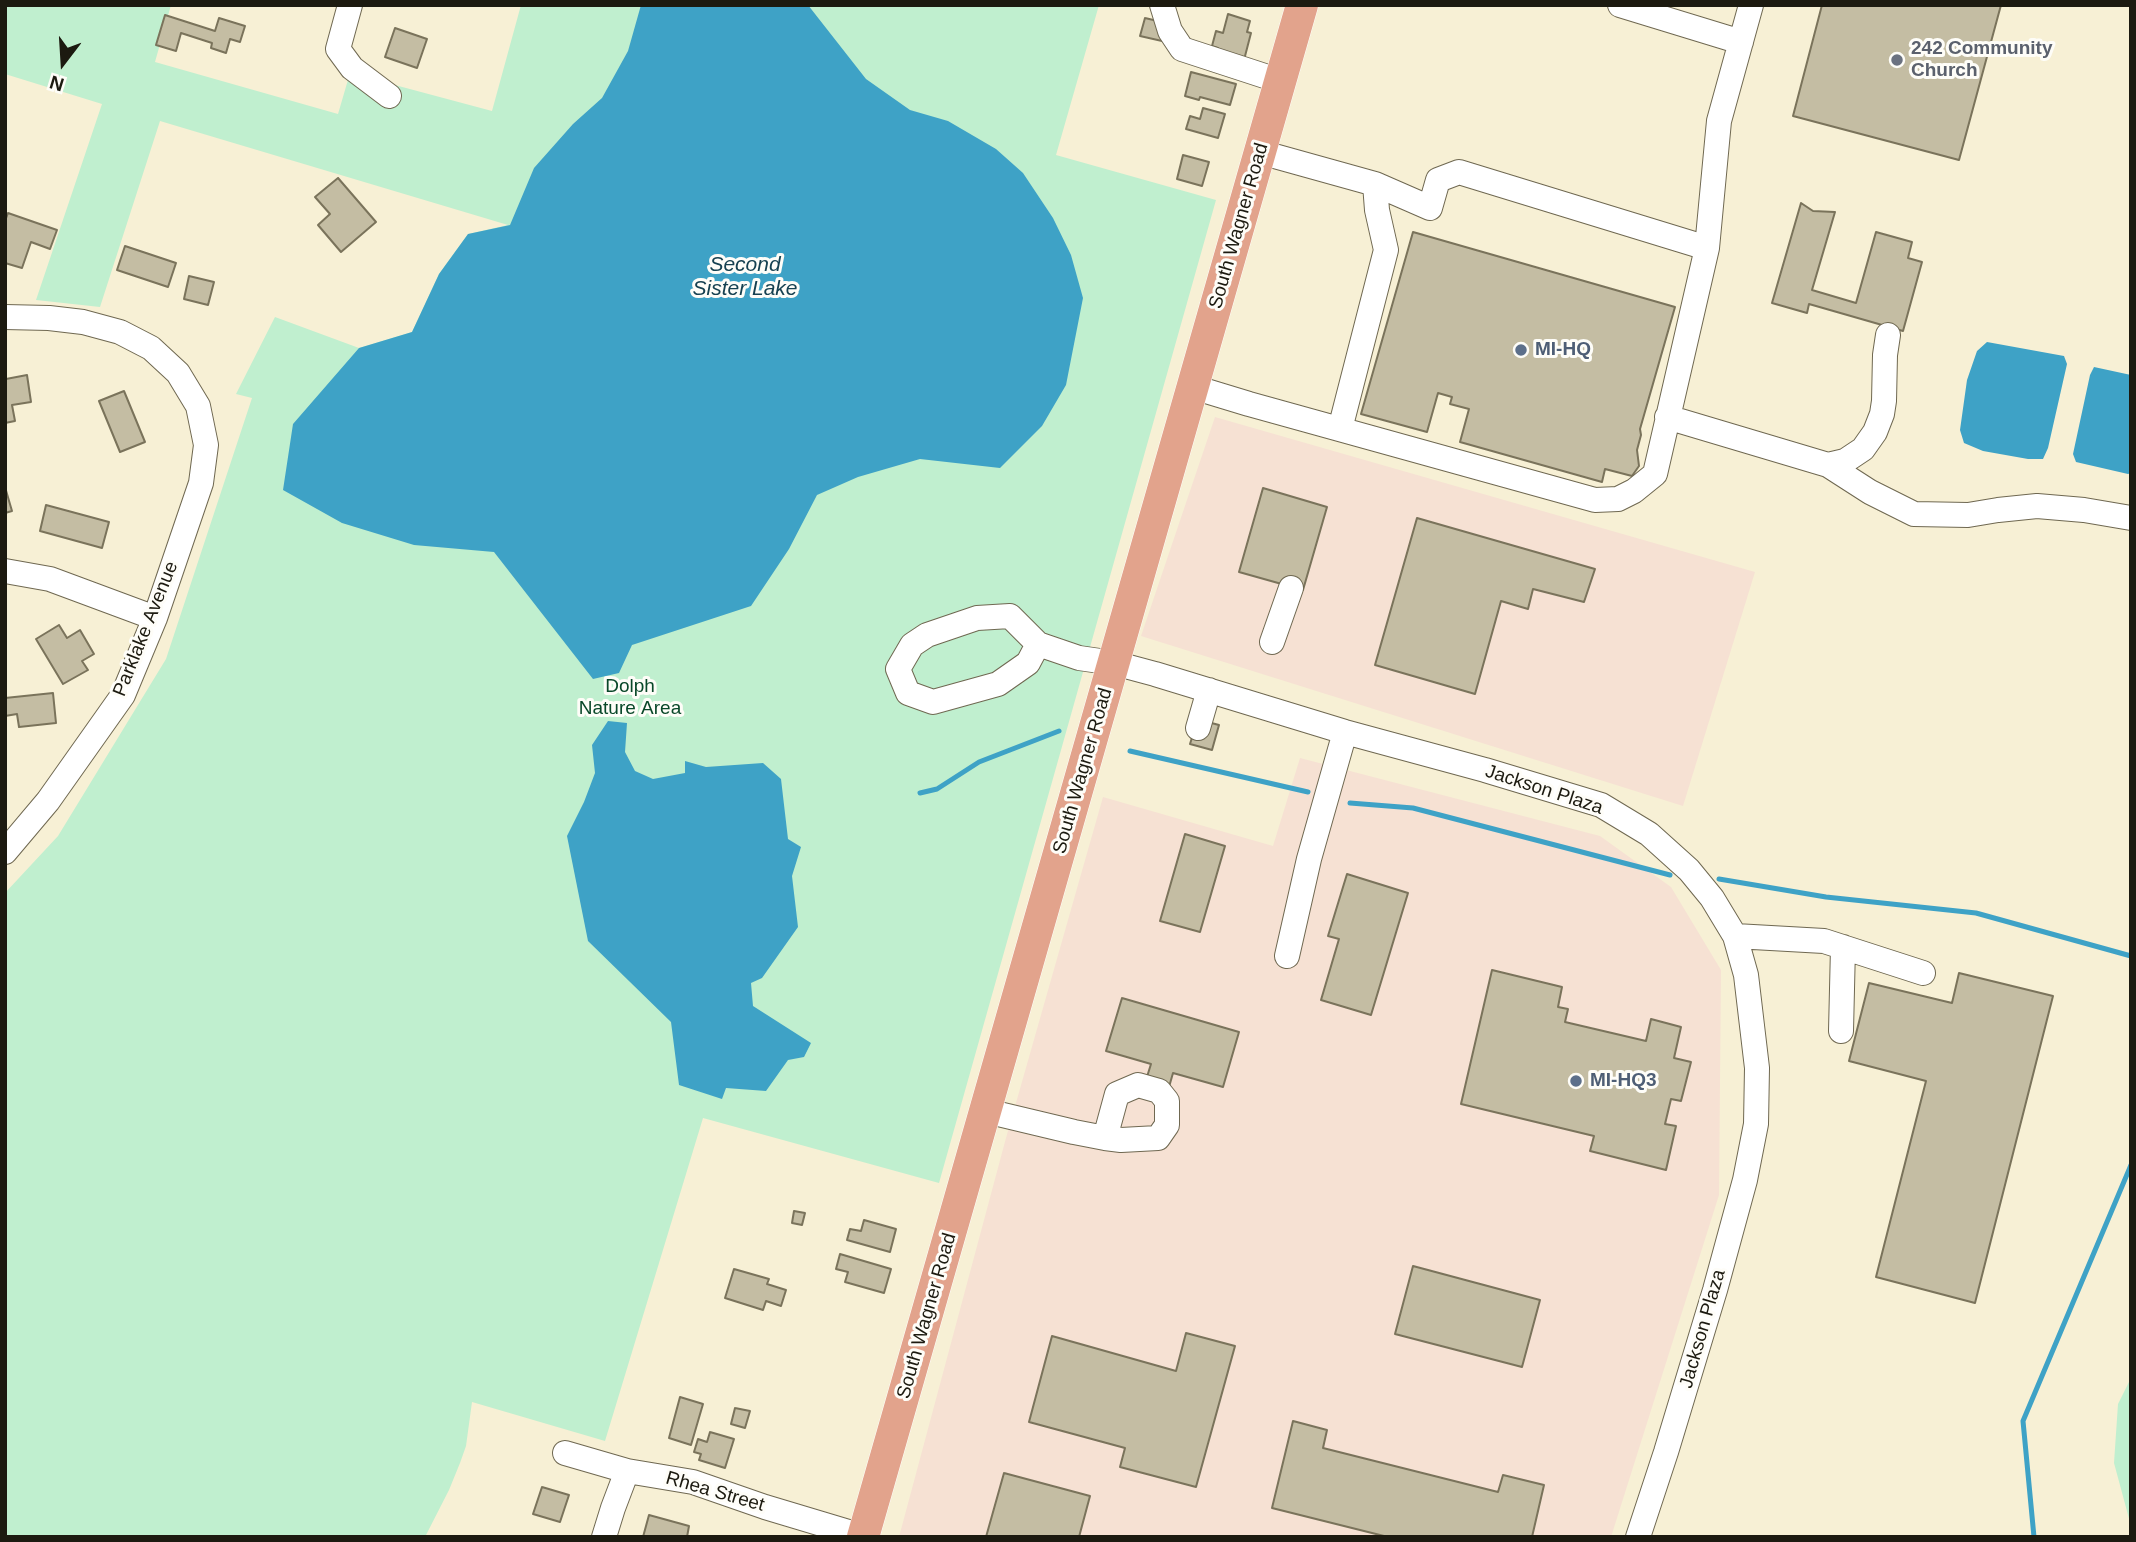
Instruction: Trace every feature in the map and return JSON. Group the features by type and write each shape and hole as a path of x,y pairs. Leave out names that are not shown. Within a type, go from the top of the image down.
{"main road":[{"name":"South Wagner Road","path":"864,1537 1302,5"}],"street":[{"path":"350,5 338,49 352,68 389,96"},
{"path":"1162,5 1170,31 1182,49 1280,81"},
{"path":"1620,5 1741,42"},
{"path":"1193,387 1595,500 1618,499 1634,491 1655,474 1707,248 1719,121 1751,5"},
{"path":"1260,152 1376,184 1430,208 1438,180 1459,172 1707,248"},
{"path":"1340,429 1385,250 1377,210 1376,184"},
{"name":"Parklake Avenue","path":"5,317 83,322 120,332 151,348 178,373 198,405 206,445 201,483 155,618 123,695 48,801 5,852"},
{"path":"1828,465 1845,461 1863,449 1875,432 1884,401 1888,335"},
{"path":"1667,417 1828,465 1871,492 1914,514 1968,515 2037,506 2131,517"},
{"path":"5,572 50,579 155,618"},
{"path":"1272,642 1291,588"},
{"path":"1010,615 1038,644 1028,663 998,684 933,702 908,693 898,669 912,645 927,635 976,618 1010,615"},
{"name":"Jackson Plaza","path":"1038,644 1080,658 1114,663 1209,690 1601,805 1649,834 1689,870 1712,898 1735,936 1746,975 1757,1068 1756,1124 1745,1180 1715,1290 1638,1537"},
{"path":"1198,728 1209,690"},
{"path":"1287,956 1345,732"},
{"path":"1735,936 1824,941 1923,973"},
{"path":"1841,1031 1843,947"},
{"path":"986,1111 1105,1138"},
{"name":"Rhea Street","path":"565,1453 627,1471 693,1482 864,1537"},
{"path":"604,1537 627,1471"}],"shaded area":[{"path":"1215,417 1755,572 1683,806 1141,636"},
{"path":"1300,758 1600,836 1671,887 1721,970 1719,1195 1611,1537 899,1537 1006,1138 1103,797 1273,846"}],"green space":[{"name":"Dolph Nature Area","path":"5,5 171,5 155,62 338,114 350,73 492,111 521,5 1099,5 1056,155 1216,200 939,1183 703,1118 605,1441 472,1402 466,1446 449,1490 425,1537 5,1537 5,893 58,836 166,659 252,398 236,394 275,317 359,348 412,332 439,274 468,234 508,225 160,121 100,307 36,300 102,104 5,74"},
{"path":"2131,1378 2131,1526 2114,1463 2118,1404"}],"water":[{"name":"Second Sister Lake","path":"641,5 808,5 866,79 910,110 948,121 996,149 1023,173 1053,218 1071,255 1083,298 1066,385 1042,426 1000,468 920,459 858,477 817,495 789,549 751,606 632,645 619,673 593,679 494,552 414,545 342,523 283,490 293,424 359,348 412,332 439,274 468,234 510,225 534,168 573,124 602,98 628,51"},
{"path":"1987,342 2064,356 2067,364 2048,448 2043,459 1983,451 1964,443 1960,430 1967,380 1977,351"},
{"path":"2094,367 2131,375 2131,473 2128,474 2076,462 2073,454"},
{"path":"608,721 627,723 625,752 635,771 653,779 685,773 685,761 706,767 763,763 781,779 788,839 801,847 792,876 798,927 762,978 751,983 753,1006 811,1043 804,1057 788,1060 766,1091 726,1088 722,1099 679,1085 671,1022 588,941 567,836 595,773 592,745"}],"building":[{"name":"242 Community Church","path":"1822,5 2001,5 1959,160 1793,116"},
{"path":"1228,14 1250,21 1247,32 1251,33 1244,60 1217,52 1218,48 1212,46 1216,31 1223,33"},
{"path":"165,15 215,31 219,18 245,26 240,42 230,39 226,53 211,48 212,43 181,33 176,51 156,45"},
{"path":"1145,18 1166,23 1162,41 1140,36"},
{"path":"395,28 427,39 417,68 385,57"},
{"path":"1191,72 1236,84 1230,105 1185,96"},
{"path":"1203,108 1225,114 1218,138 1186,129 1190,116 1200,119"},
{"path":"1183,155 1209,162 1202,186 1177,179"},
{"path":"338,178 376,222 341,252 318,225 330,214 315,197"},
{"path":"1801,203 1813,211 1835,212 1812,290 1856,303 1876,232 1912,242 1908,258 1922,262 1903,331 1809,304 1807,313 1772,303"},
{"path":"8,213 57,230 50,249 31,242 22,268 5,263 5,221"},
{"name":"MI-HQ","path":"1413,232 1675,307 1640,429 1637,450 1639,466 1632,476 1605,469 1602,482 1460,442 1469,409 1450,404 1452,397 1438,393 1427,432 1361,414"},
{"path":"125,246 176,263 168,287 117,270"},
{"path":"189,276 214,282 208,305 184,299"},
{"path":"5,374 6,379 27,375 31,402 12,405 15,421 5,423"},
{"path":"124,391 145,442 120,452 99,401"},
{"path":"5,487 12,511 5,513"},
{"path":"1263,488 1327,507 1303,590 1239,572"},
{"path":"46,505 109,522 102,548 40,531"},
{"path":"1417,518 1595,569 1584,602 1533,589 1528,609 1501,601 1475,694 1375,665"},
{"path":"59,625 67,638 80,630 94,654 82,661 88,670 63,684 36,639"},
{"path":"53,693 56,723 19,727 17,714 5,716 5,698"},
{"path":"1204,721 1219,725 1212,750 1190,744 1195,728"},
{"path":"1185,834 1225,846 1200,932 1160,921"},
{"path":"1347,874 1408,893 1371,1015 1321,1000 1339,939 1328,936"},
{"name":"MI-HQ3","path":"1492,970 1562,987 1558,1007 1568,1009 1565,1022 1646,1041 1651,1019 1681,1027 1674,1058 1691,1062 1681,1101 1671,1099 1665,1124 1676,1126 1666,1170 1590,1151 1594,1136 1461,1104"},
{"path":"1959,973 2053,996 1975,1303 1876,1277 1926,1081 1849,1061 1869,983 1952,1003"},
{"path":"1122,998 1239,1032 1223,1087 1173,1073 1169,1087 1146,1080 1151,1064 1106,1051"},
{"path":"794,1211 805,1213 802,1225 792,1223"},
{"path":"864,1220 896,1229 890,1252 847,1240 850,1229 861,1231"},
{"path":"840,1254 891,1269 884,1293 845,1282 848,1272 836,1269"},
{"path":"1413,1266 1540,1300 1522,1367 1395,1334"},
{"path":"734,1269 769,1279 767,1284 786,1290 781,1306 766,1301 763,1310 725,1298"},
{"path":"1186,1333 1235,1346 1196,1487 1120,1467 1125,1448 1029,1422 1052,1336 1176,1371"},
{"path":"680,1397 703,1404 691,1445 669,1438"},
{"path":"735,1408 750,1411 745,1428 731,1424"},
{"path":"1293,1421 1327,1430 1323,1448 1498,1492 1503,1475 1544,1485 1532,1537 1388,1537 1272,1508"},
{"path":"710,1432 734,1439 725,1468 699,1460 701,1454 694,1452 698,1439 707,1442"},
{"path":"1004,1473 1090,1496 1079,1537 986,1537"},
{"path":"542,1487 569,1495 560,1522 533,1514"},
{"path":"649,1515 689,1526 687,1537 643,1537"}],"waterway":[{"path":"920,793 937,789 979,762 1059,731"},
{"path":"1130,751 1308,792"},
{"path":"1350,803 1413,808 1670,875"},
{"path":"1719,879 1826,897 1976,913 2131,956"},
{"path":"2034,1537 2023,1421 2131,1165"}],"place":[{"name":"242 Community Church","path":"1897,60"},
{"name":"MI-HQ","path":"1521,350"},
{"name":"MI-HQ3","path":"1576,1081"}]}
